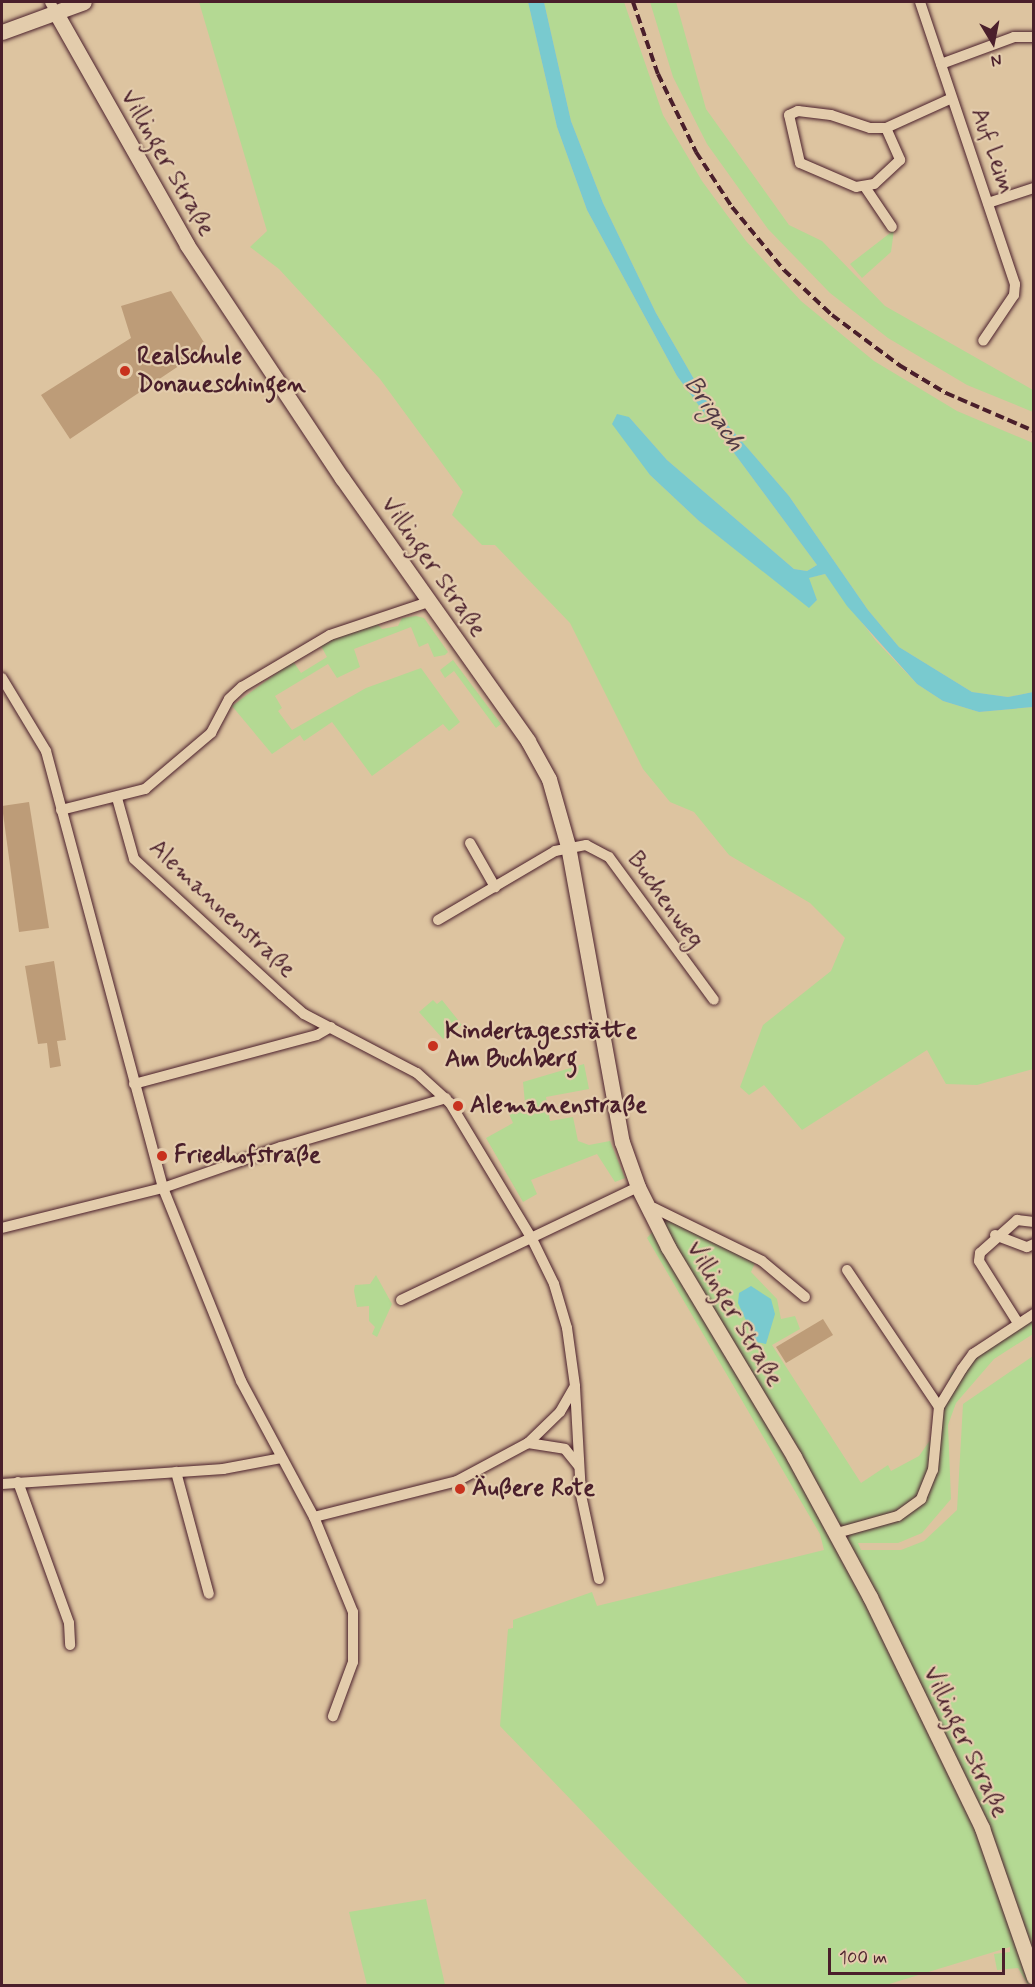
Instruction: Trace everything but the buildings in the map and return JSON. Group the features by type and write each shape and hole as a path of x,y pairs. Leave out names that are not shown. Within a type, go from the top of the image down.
{"main road":[{"path":"2,32 53,7 84,2"},
{"name":"Villinger Straße","path":"53,7 187,245 428,602 528,741 549,779 568,846 622,1142 638,1187 649,1210 837,1533 982,1828 1034,1977"}],"street":[{"name":"Auf Leim","path":"920,2 1015,284 1014,295 983,341"},
{"path":"941,64 1014,37 1034,37"},
{"path":"891,227 865,187 800,162 789,116 798,111 831,115 870,128 886,128 952,98"},
{"path":"865,187 900,160 886,128"},
{"path":"987,203 1034,188"},
{"path":"62,810 117,798 145,789 211,733 229,699 289,657 330,635 428,602"},
{"path":"2,678 42,744 164,1188 241,1381 314,1517 343,1583 355,1635 353,1662 333,1716"},
{"name":"Alemannenstraße","path":"117,798 134,859 304,1014 417,1073 446,1098 532,1239 554,1284 567,1328 575,1386 584,1513 599,1579"},
{"path":"470,843 495,886"},
{"name":"Buchenweg","path":"568,846 586,845 609,857 714,1000"},
{"path":"438,920 568,846"},
{"path":"134,1084 245,1055 331,1027"},
{"path":"2,1228 164,1188 281,1147 446,1098"},
{"path":"401,1300 638,1187"},
{"name":"Villinger Straße","path":"649,1210 654,1208 762,1261 805,1297"},
{"path":"1018,1323 979,1261 983,1246 995,1235 1017,1220 1034,1222"},
{"path":"995,1235 1027,1247 1034,1244"},
{"path":"847,1270 939,1407"},
{"path":"837,1533 898,1516 921,1499 933,1470 939,1407 973,1354 1034,1314"},
{"path":"314,1517 457,1481 528,1443 560,1412 575,1386"},
{"path":"528,1443 565,1449 579,1466"},
{"path":"2,1484 223,1469 281,1458"},
{"path":"176,1472 209,1594"},
{"path":"18,1482 69,1623 70,1645"}],"green space":[{"path":"199,2 528,2 557,127 587,210 677,376 817,565 807,571 794,569 667,460 629,417 650,475 699,521 809,607 817,600 808,578 825,574 876,641 917,684 943,701 979,712 1033,707 1033,1069 977,1085 946,1084 927,1050 802,1130 764,1085 749,1095 740,1087 763,1025 831,971 845,938 810,903 729,855 694,812 670,802 643,769 570,623 495,545 482,545 452,515 463,492 380,379 279,269 250,247 267,231"},
{"path":"544,2 624,2 663,115 702,181 746,241 801,301 874,361 957,411 1033,443 1033,692 1008,697 972,692 899,647 868,610 789,496 706,400 656,313 603,203 571,121"},
{"path":"650,2 676,2 706,109 789,225 822,241 885,306 1033,390 1033,412 967,385 888,338 830,293 768,229 707,144 673,77"},
{"path":"894,230 891,252 862,278 850,264"},
{"path":"416,616 424,618 448,652 445,655 434,657 428,643 419,647 411,627 354,649 360,667 337,678 328,664 275,696 282,708 278,711 292,730 366,688 421,668 460,722 449,731 443,724 372,776 332,722 304,741 300,735 272,754 232,706 293,661 301,673 327,657 320,644 377,624 382,629 398,626 402,618"},
{"path":"453,660 501,724 496,728 454,671 445,678 440,670"},
{"path":"433,1000 437,1004 442,1000 462,1025 443,1039 419,1012"},
{"path":"584,1064 589,1089 546,1097 550,1121 573,1117 578,1141 589,1145 610,1141 625,1178 615,1182 597,1154 531,1180 537,1194 523,1202 486,1138 513,1123 509,1114 525,1103 523,1082"},
{"path":"666,1217 755,1263 751,1272 777,1299 781,1319 795,1316 800,1329 772,1345 861,1483 888,1465 891,1471 919,1456 933,1436 951,1373 1033,1320 1033,1334 994,1359 956,1403 948,1425 951,1499 922,1533 898,1543 858,1543 861,1550 901,1550 924,1541 957,1510 963,1404 1033,1356 1033,1985 1028,1985 1018,1968 997,1970 994,1954 1010,1952 1010,1947 886,1985 749,1985 500,1726 508,1629 513,1628 513,1620 592,1592 597,1606 824,1550 820,1534 647,1238"},
{"path":"376,1275 392,1304 377,1337 372,1334 375,1327 369,1321 369,1306 357,1307 354,1291 355,1285 370,1284"},
{"path":"426,1899 445,1985 367,1985 349,1912"}],"water":[{"name":"Brigach","path":"528,2 544,2 571,121 603,203 656,313 706,400 789,496 868,610 899,647 972,692 1008,697 1033,692 1033,707 979,712 943,701 917,684 847,606 825,574 809,578 817,600 809,608 699,521 650,475 612,424 617,414 629,417 667,460 794,569 807,571 817,565 677,376 587,210 557,127"},
{"path":"751,1286 771,1299 775,1314 766,1344 756,1342 738,1303 739,1293"}],"railway":[{"path":"633,2 658,74 696,152 732,207 784,270 832,315 899,365 946,393 1034,431"}],"place":[{"name":"Realschule Donaueschingen","path":"125,371"},
{"name":"Kindertagesstätte Am Buchberg","path":"433,1046"},
{"name":"Alemanenstraße","path":"458,1106"},
{"name":"Friedhofstraße","path":"162,1156"},
{"name":"Äußere Rote","path":"460,1489"}]}
